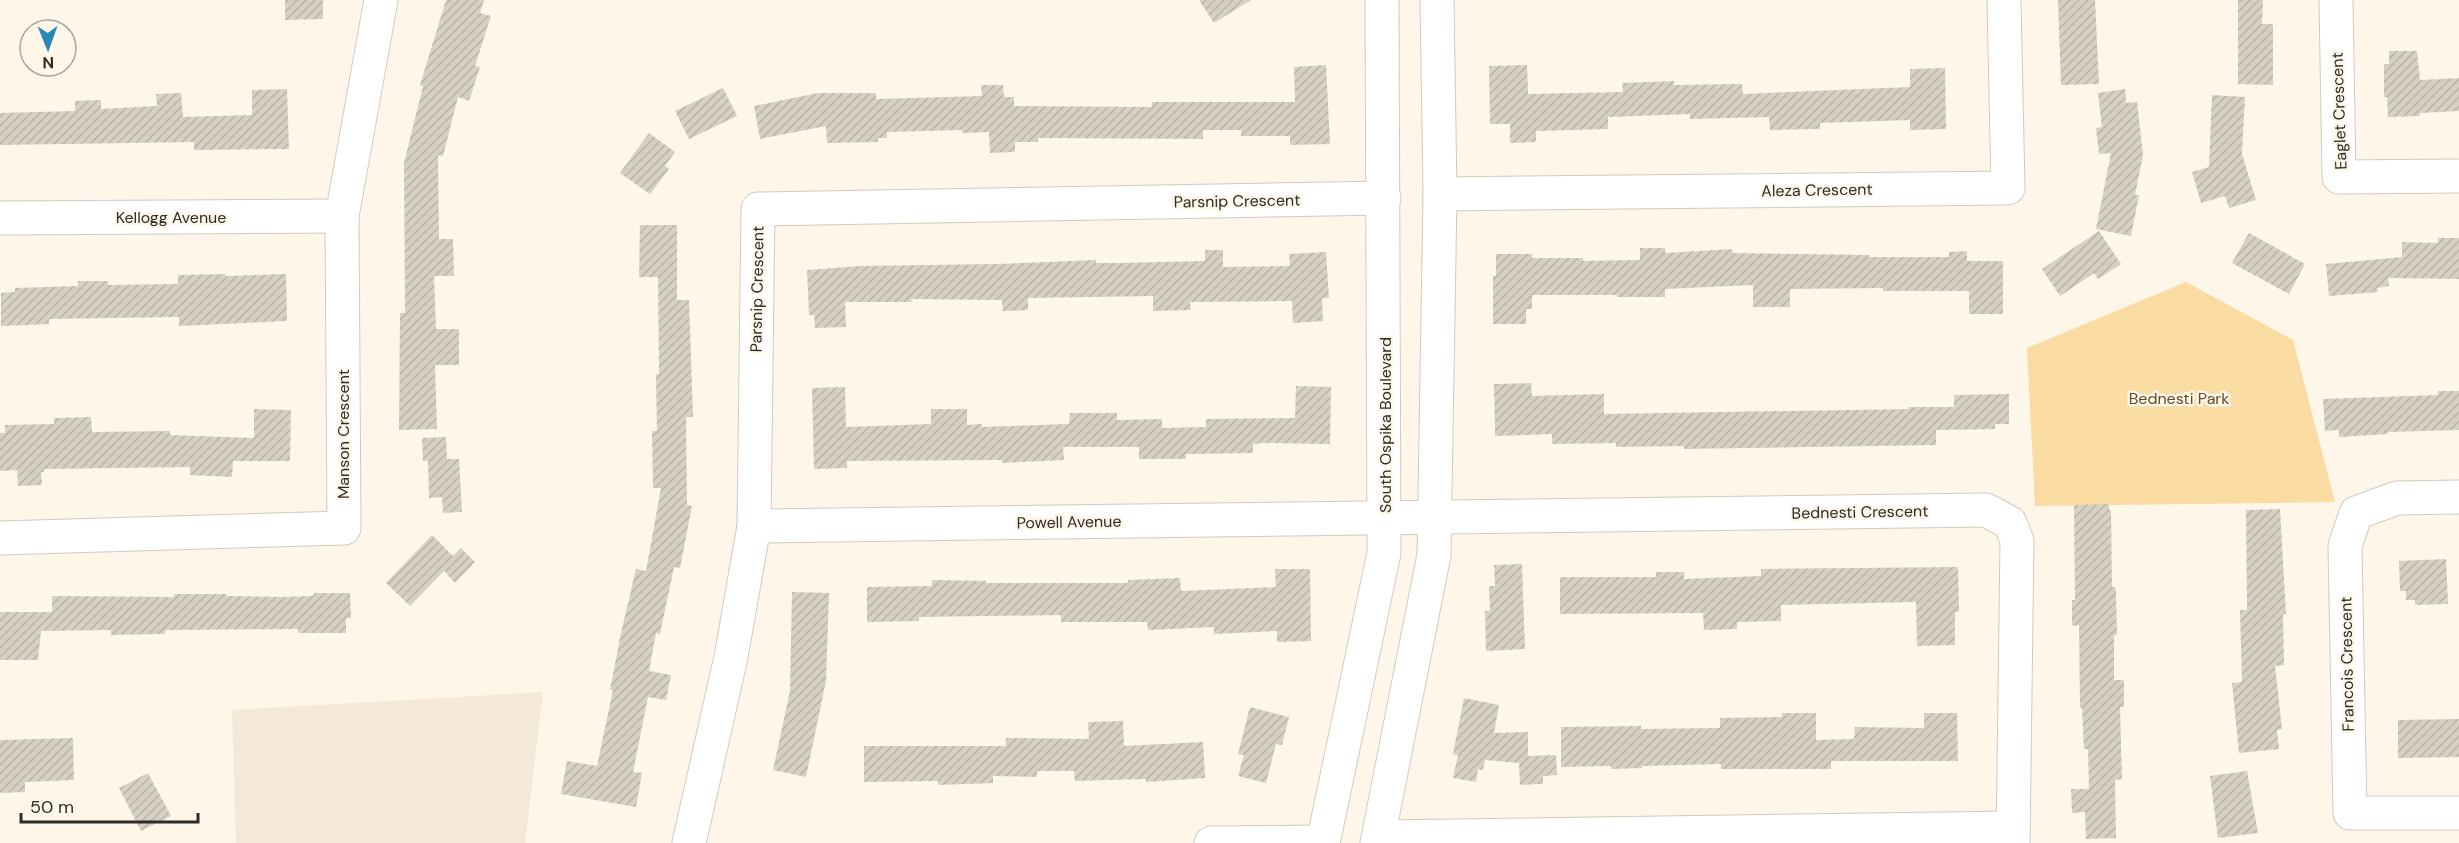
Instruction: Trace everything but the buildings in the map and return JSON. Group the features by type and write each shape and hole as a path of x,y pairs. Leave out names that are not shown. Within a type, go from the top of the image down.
{"street":[{"name":"Manson Crescent","path":"0,538 344,528 342,216 381,0"},
{"name":"South Ospika Boulevard","path":"1323,842 1384,553 1382,0"},
{"path":"1437,0 1440,194 1434,555 1378,840 2013,835"},
{"name":"Aleza Crescent","path":"1440,194 2008,188 2004,0"},
{"name":"Eaglet Crescent","path":"2336,0 2339,177 2459,176"},
{"name":"Parsnip Crescent","path":"688,843 731,657 754,526 758,209 1384,198"},
{"name":"Kellogg Avenue","path":"0,218 342,216"},
{"name":"Francois Crescent","path":"2459,497 2397,498 2356,513 2345,546 2350,813 2459,813"},
{"name":"Bednesti Crescent","path":"1385,518 1986,510 2010,523 2017,541 2013,835"},
{"name":"Powell Avenue","path":"754,526 1385,518"},
{"path":"1210,843 1323,842"}],"shaded area":[{"path":"543,692 525,843 236,843 232,710"}],"green space":[{"name":"Bednesti Park","path":"2186,282 2293,340 2335,502 2035,506 2027,348"}]}
